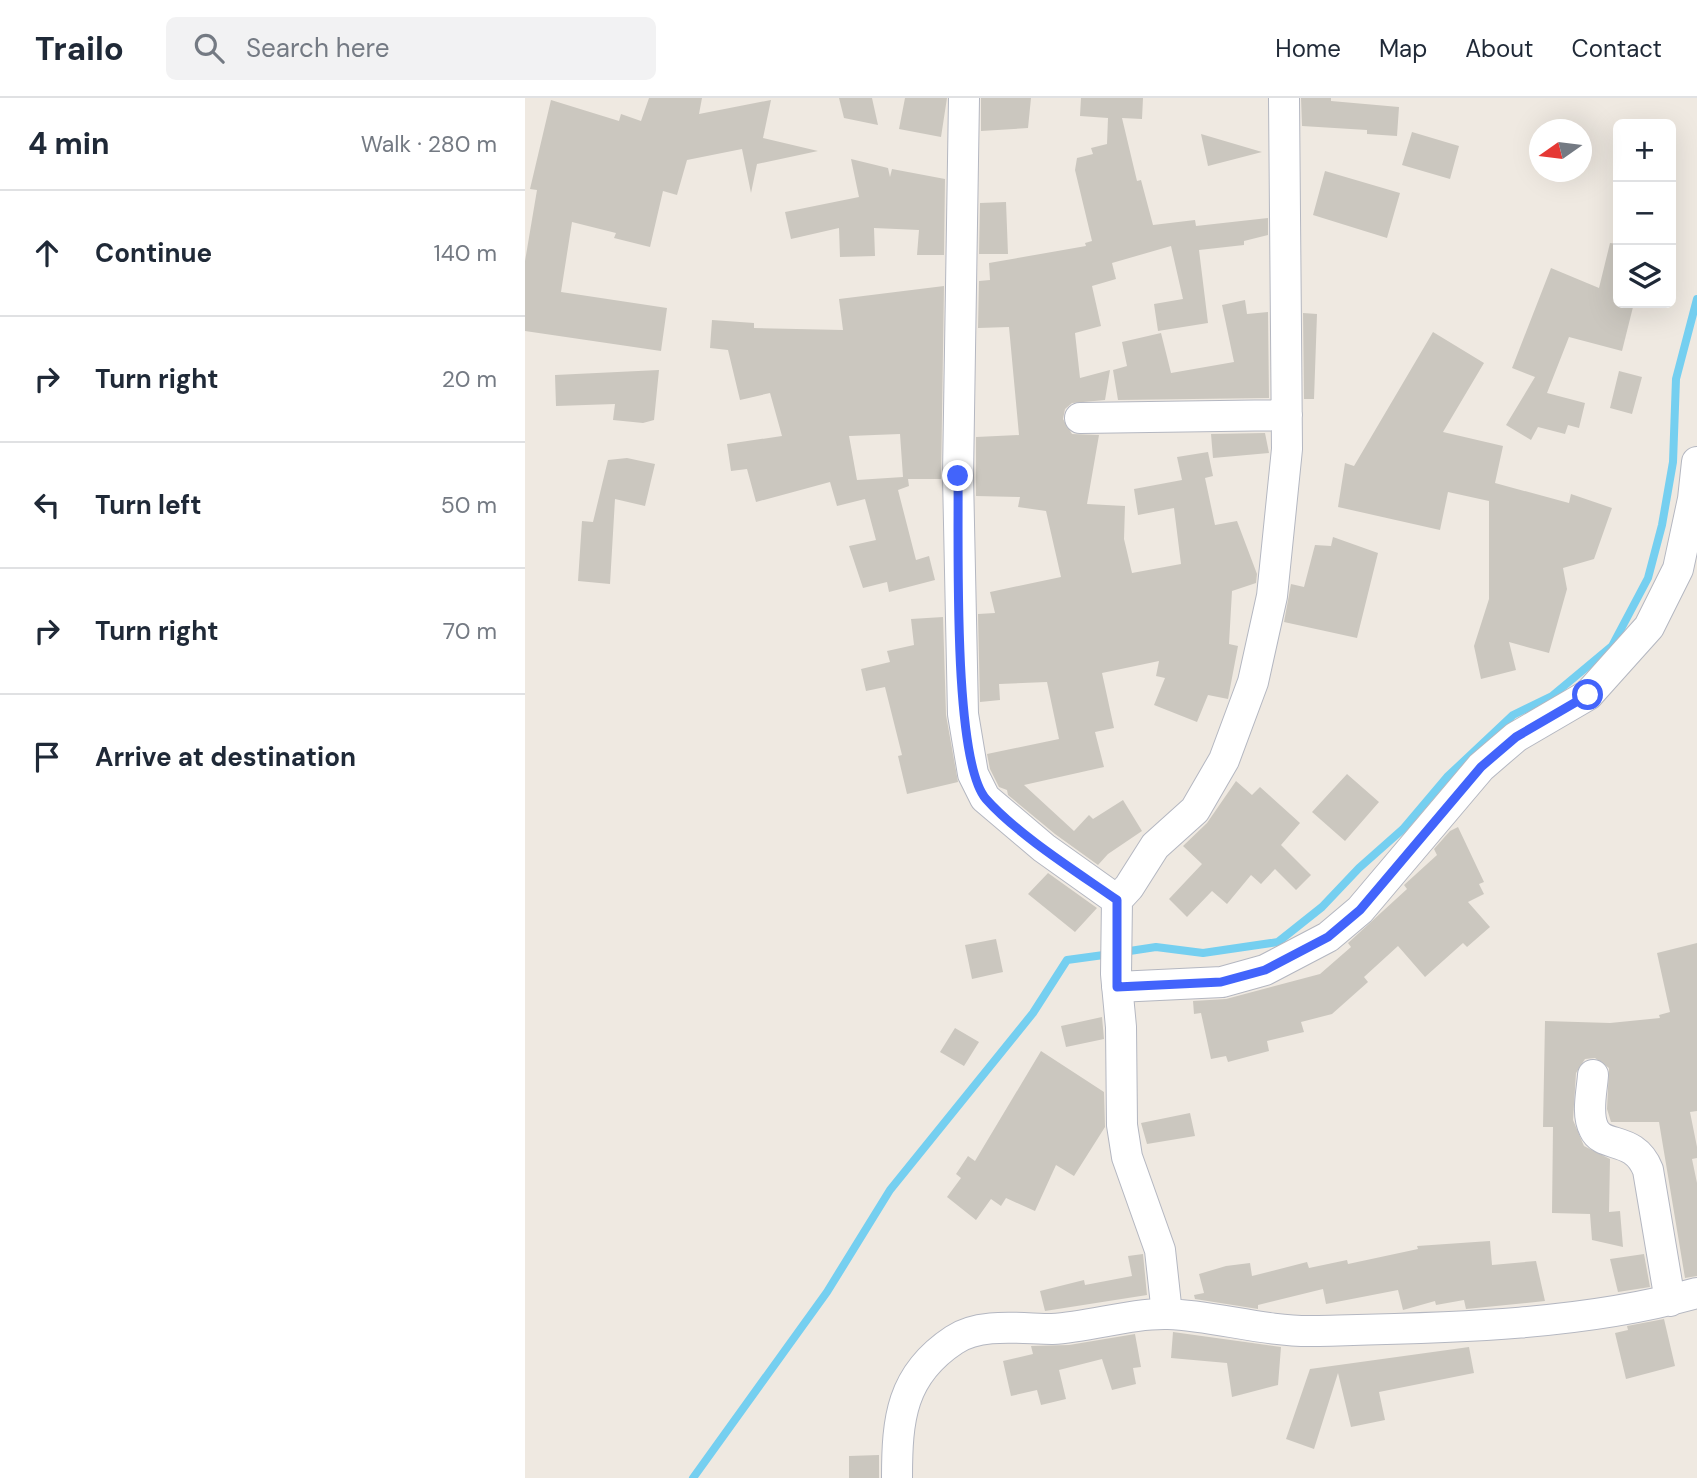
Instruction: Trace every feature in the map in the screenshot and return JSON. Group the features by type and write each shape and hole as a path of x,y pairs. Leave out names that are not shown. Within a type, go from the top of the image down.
{"street":[{"path":"964,98 958,476 963,714 969,755 973,774 985,798 1117,908"},
{"path":"1167,1314 1160,1250 1127,1157 1122,1125 1123,1064 1116,981 1117,908 1155,846 1195,810 1224,760 1253,682 1272,596 1287,449 1285,98"},
{"path":"1080,418 1287,415"},
{"path":"1116,981 1211,983 1245,976 1265,970 1328,937 1360,910 1481,767 1516,737 1588,695 1649,627 1678,569 1693,499 1697,462"},
{"path":"897,1478 902,1404 912,1380 955,1339 999,1327 1053,1329 1167,1314 1311,1331 1571,1318 1684,1297 1642,1156 1634,1149 1604,1139 1594,1131 1590,1112 1593,1075"}],"building":[{"path":"649,98 702,98 699,114 771,100 763,138 818,151 757,164 751,193 742,149 687,160 677,195 663,191 650,247 614,238 616,233 572,222 561,292 667,308 661,351 525,331 525,261 537,190 530,189 551,100 619,121 621,114 641,121"},
{"path":"839,98 872,98 878,125 844,118"},
{"path":"905,98 947,98 941,137 899,129"},
{"path":"981,98 1031,98 1028,128 981,131"},
{"path":"1081,98 1143,98 1142,119 1122,118 1137,181 1141,180 1153,225 1195,220 1196,226 1268,218 1268,235 1244,241 1244,245 1199,250 1208,323 1158,331 1154,304 1183,299 1171,246 1112,263 1116,279 1092,286 1101,326 1075,333 1080,378 1110,370 1105,400 1072,403 1065,409 1063,419 1072,434 1099,435 1087,504 1125,506 1124,539 1132,573 1181,564 1174,508 1138,515 1134,489 1182,480 1177,457 1208,452 1213,476 1205,478 1215,525 1237,521 1257,574 1256,583 1232,591 1229,644 1238,646 1228,699 1208,695 1197,722 1154,705 1165,678 1156,676 1159,661 1102,673 1114,728 1095,732 1104,767 1024,785 1074,831 1089,815 1093,819 1123,800 1142,831 1108,854 1098,865 1055,834 1008,795 1007,790 999,787 990,769 987,754 1059,739 1047,682 999,684 1000,700 980,702 978,614 995,613 990,592 1061,577 1046,511 1018,507 1020,497 976,496 976,437 1019,435 1009,327 978,328 979,281 990,280 989,263 1086,246 1085,243 1092,241 1075,170 1077,158 1093,154 1091,148 1107,144 1108,118 1080,116"},
{"path":"1301,98 1331,98 1331,101 1399,107 1397,136 1367,134 1367,130 1302,126"},
{"path":"1412,132 1459,146 1450,179 1402,165"},
{"path":"1201,134 1262,152 1208,166"},
{"path":"851,159 888,168 890,177 892,169 945,179 944,255 917,255 919,230 874,228 875,256 840,257 839,228 791,239 785,212 859,197"},
{"path":"1325,171 1400,193 1387,238 1313,215"},
{"path":"1006,202 1008,254 979,254 980,203"},
{"path":"1610,243 1613,243 1613,308 1633,308 1622,351 1569,337 1547,393 1585,403 1579,428 1568,425 1565,434 1538,427 1531,440 1506,425 1535,377 1512,368 1551,268 1599,288"},
{"path":"944,286 941,479 908,479 909,486 898,490 916,560 929,556 935,580 889,592 887,582 863,588 849,546 876,540 865,499 837,506 830,482 756,502 747,469 731,471 727,444 782,436 770,393 740,400 728,350 710,348 712,320 754,323 754,328 843,330 839,299","holes":["900,434 903,477 857,480 849,436"]},
{"path":"1245,300 1247,314 1268,312 1269,398 1118,400 1113,370 1127,366 1122,342 1161,333 1171,373 1234,362 1222,305"},
{"path":"1303,313 1317,314 1314,399 1304,399"},
{"path":"1433,332 1484,363 1443,432 1503,446 1495,483 1569,503 1571,494 1612,508 1594,559 1563,568 1567,589 1549,653 1509,642 1516,670 1481,679 1474,646 1489,599 1489,501 1448,492 1440,530 1338,507 1345,463 1354,466"},
{"path":"659,370 654,420 643,423 613,420 615,404 556,406 555,375"},
{"path":"1619,371 1642,377 1632,414 1610,408"},
{"path":"1265,433 1269,453 1213,458 1211,434"},
{"path":"627,458 655,464 645,506 615,499 610,584 578,581 582,521 593,522 608,460"},
{"path":"1333,537 1378,553 1357,638 1284,622 1291,584 1304,587 1315,545 1331,546"},
{"path":"943,617 946,715 958,782 907,794 898,756 902,755 885,687 866,691 861,669 890,662 887,651 914,645 911,619"},
{"path":"1347,774 1379,802 1345,841 1312,812"},
{"path":"1236,781 1252,795 1260,787 1300,823 1281,845 1311,875 1296,890 1275,869 1261,884 1251,875 1227,904 1212,891 1187,917 1169,899 1202,864 1183,846 1207,823"},
{"path":"1458,827 1484,882 1479,884 1484,894 1468,902 1490,927 1467,947 1463,943 1425,977 1398,946 1364,977 1368,982 1332,1014 1301,1022 1304,1032 1267,1041 1269,1051 1228,1062 1226,1056 1211,1059 1201,1013 1194,1014 1193,1001 1226,999 1320,974 1351,947 1348,943 1407,889 1404,885 1437,855 1434,849 1450,831"},
{"path":"1048,873 1097,908 1075,932 1028,894"},
{"path":"996,939 1003,972 972,979 965,945"},
{"path":"1697,943 1697,1111 1690,1112 1697,1147 1697,1158 1692,1159 1697,1183 1697,1276 1685,1278 1659,1122 1611,1122 1607,1109 1609,1068 1595,1058 1585,1059 1576,1073 1573,1120 1584,1146 1610,1159 1609,1212 1620,1211 1623,1247 1592,1240 1590,1214 1552,1213 1553,1127 1543,1127 1545,1021 1610,1023 1660,1018 1659,1015 1670,1012 1657,953"},
{"path":"1102,1017 1104,1039 1066,1047 1061,1026"},
{"path":"955,1028 979,1042 964,1066 940,1052"},
{"path":"1041,1051 1104,1092 1105,1127 1074,1176 1056,1165 1035,1211 1006,1198 1001,1206 991,1199 976,1220 947,1197 961,1178 956,1174 968,1156 975,1161"},
{"path":"1190,1113 1195,1136 1147,1144 1141,1123"},
{"path":"1490,1241 1492,1265 1536,1261 1545,1301 1466,1309 1464,1300 1436,1305 1435,1301 1403,1310 1398,1290 1326,1304 1323,1289 1258,1305 1258,1309 1195,1299 1194,1295 1204,1293 1199,1274 1226,1266 1250,1263 1252,1276 1307,1262 1309,1268 1347,1260 1348,1264 1418,1249 1417,1246"},
{"path":"1143,1254 1147,1295 1045,1311 1040,1291 1084,1280 1085,1285 1132,1276 1128,1256"},
{"path":"1644,1254 1650,1287 1618,1292 1610,1259"},
{"path":"1664,1319 1675,1366 1626,1379 1615,1333 1628,1330 1627,1326"},
{"path":"1173,1332 1281,1347 1278,1385 1232,1397 1227,1363 1171,1358"},
{"path":"1135,1334 1141,1367 1133,1368 1136,1384 1112,1390 1102,1359 1059,1370 1066,1399 1041,1405 1037,1390 1011,1396 1003,1361 1033,1354 1031,1346 1069,1345"},
{"path":"1469,1347 1474,1373 1379,1392 1385,1420 1351,1427 1338,1373 1314,1449 1286,1439 1310,1369"},
{"path":"879,1455 879,1478 849,1478 849,1456"}],"waterway":[{"path":"1123,952 1156,947 1203,953 1278,942 1322,907 1359,868 1403,829 1447,777 1513,715 1552,696 1612,646 1648,578 1662,525 1673,462 1676,379 1697,299"},
{"path":"693,1478 827,1292 890,1190 1033,1013 1067,960 1111,954"}],"route":[{"path":"958,476 963,714 973,774 985,798 1044,848 1117,900 1117,987 1221,982 1265,970 1328,937 1360,910 1481,767 1516,737 1588,695"}]}
